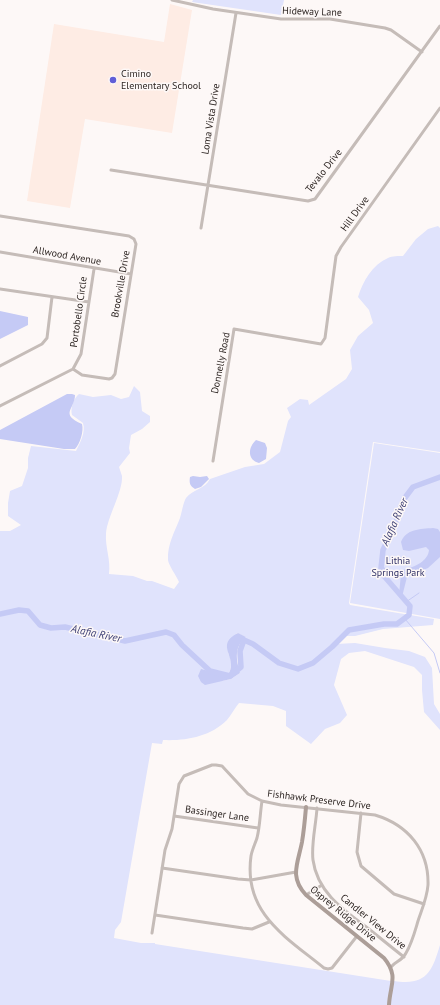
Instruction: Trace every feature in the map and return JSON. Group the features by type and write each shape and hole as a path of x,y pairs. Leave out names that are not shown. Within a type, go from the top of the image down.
{"street":[{"name":"Hideway Lane","path":"172,0 185,4 281,19 330,19 385,28 391,30 422,52"},
{"name":"Loma Vista Drive","path":"201,228 236,12"},
{"name":"Tevalo Drive","path":"111,170 308,201 315,199 440,26"},
{"name":"Hill Drive","path":"321,344 325,338 336,256 440,108"},
{"name":"Brookville Drive","path":"0,216 129,236 134,239 136,244 115,374 109,379 82,375 73,369"},
{"name":"Allwood Avenue","path":"0,252 131,274"},
{"name":"Portobello Circle","path":"73,369 79,361 81,354 94,269"},
{"path":"0,289 89,302"},
{"path":"0,366 42,344 47,338 52,297"},
{"name":"Donnelly Road","path":"213,461 234,330 321,344"},
{"path":"0,406 73,369"},
{"name":"Fishhawk Preserve Drive","path":"152,932 165,850 172,829 179,784 186,775 212,765 216,765 222,766 248,794 262,801 361,813 388,819 407,832 422,853 428,886 424,904 408,951 400,961 391,967"},
{"path":"262,801 258,828 251,856 251,880 253,892 258,904 269,922 324,968 328,969 332,968 357,936"},
{"path":"162,868 238,880 251,880 296,872 304,830 306,807"},
{"name":"Candler View Drive","path":"317,808 313,850 316,871 322,885 339,906 404,957"},
{"path":"361,813 357,852 361,866 394,894 424,904"},
{"name":"Bassinger Lane","path":"174,816 258,828"},
{"name":"Osprey Ridge Drive","path":"296,872 299,885 306,895 384,958 391,967"},
{"path":"306,895 322,885"},
{"path":"154,915 252,929 269,922"},
{"path":"389,1005 389,997 393,985 393,974 391,967"}],"shaded area":[{"name":"Cimino Elementary School","path":"170,4 192,10 172,133 85,119 70,208 27,201 54,24 164,42"}],"green space":[{"path":"193,0 284,0 281,15 192,2"},
{"path":"438,226 440,228 440,452 373,442 349,603 350,605 434,619 433,625 383,629 355,636 339,636 336,644 355,643 409,651 425,657 432,668 434,704 440,714 440,730 424,712 422,675 414,667 365,651 349,653 341,659 334,685 347,715 340,723 325,729 311,744 286,726 286,711 273,706 239,703 227,720 220,726 205,734 188,739 163,740 162,744 152,743 121,922 115,930 114,938 141,943 155,943 391,981 387,1005 0,1005 0,531 10,531 21,525 8,516 8,503 10,491 22,486 28,468 28,458 31,446 76,451 84,430 83,423 72,415 72,406 79,394 93,397 111,395 121,399 129,397 134,386 140,392 142,411 150,416 150,422 142,429 131,435 129,448 130,453 119,467 122,482 109,520 106,534 109,574 133,576 174,589 179,582 171,568 168,560 168,554 186,498 205,485 210,479 245,467 264,464 280,452 288,421 291,417 287,408 300,399 308,400 309,405 346,379 352,369 350,350 358,336 373,323 369,310 358,297 365,279 382,261 391,257 403,256 416,239 428,229","holes":["237,633 246,637 242,641 237,654 240,673 231,679 222,681 210,672 219,674 229,673 231,663 228,653"]},
{"name":"Lithia Springs Park","path":"374,443 440,453 440,619 350,603"},
{"path":"440,945 440,1005 390,1005 394,981 405,982 421,979 426,975 434,963"}],"water":[{"path":"0,311 28,317 28,325 0,339"},
{"path":"67,394 75,395 70,411 71,417 82,424 81,437 75,449 64,449 0,439 0,430"},
{"path":"256,440 265,443 267,448 266,459 259,463 252,459 250,453 251,446"},
{"path":"207,476 209,479 201,487 195,489 190,483 190,477"},
{"path":"433,528 438,529 440,532 440,557 428,568 407,577 402,597 399,595 401,573 405,569 413,567 424,560 429,550 426,547 409,551 403,550 401,542 406,534 414,530"},
{"path":"238,633 246,637 239,645 237,654 240,673 231,679 205,685 201,682 198,676 201,669 219,674 229,673 231,662 227,647 228,642"}],"waterway":[{"name":"Alafia River","path":"0,614 19,610 28,611 40,625 51,628 65,627 125,641 166,632 174,635 182,645 210,671 230,676 241,667 240,651 244,640 253,644 279,663 298,669 313,663 349,630 384,624 397,624 409,615 410,606 384,576 386,573 381,568 383,550 395,525 404,499 413,487 440,477"},
{"path":"406,602 419,593"},
{"path":"405,619 434,653 440,673"}],"place":[{"name":"Cimino Elementary School","path":"113,80"}]}
